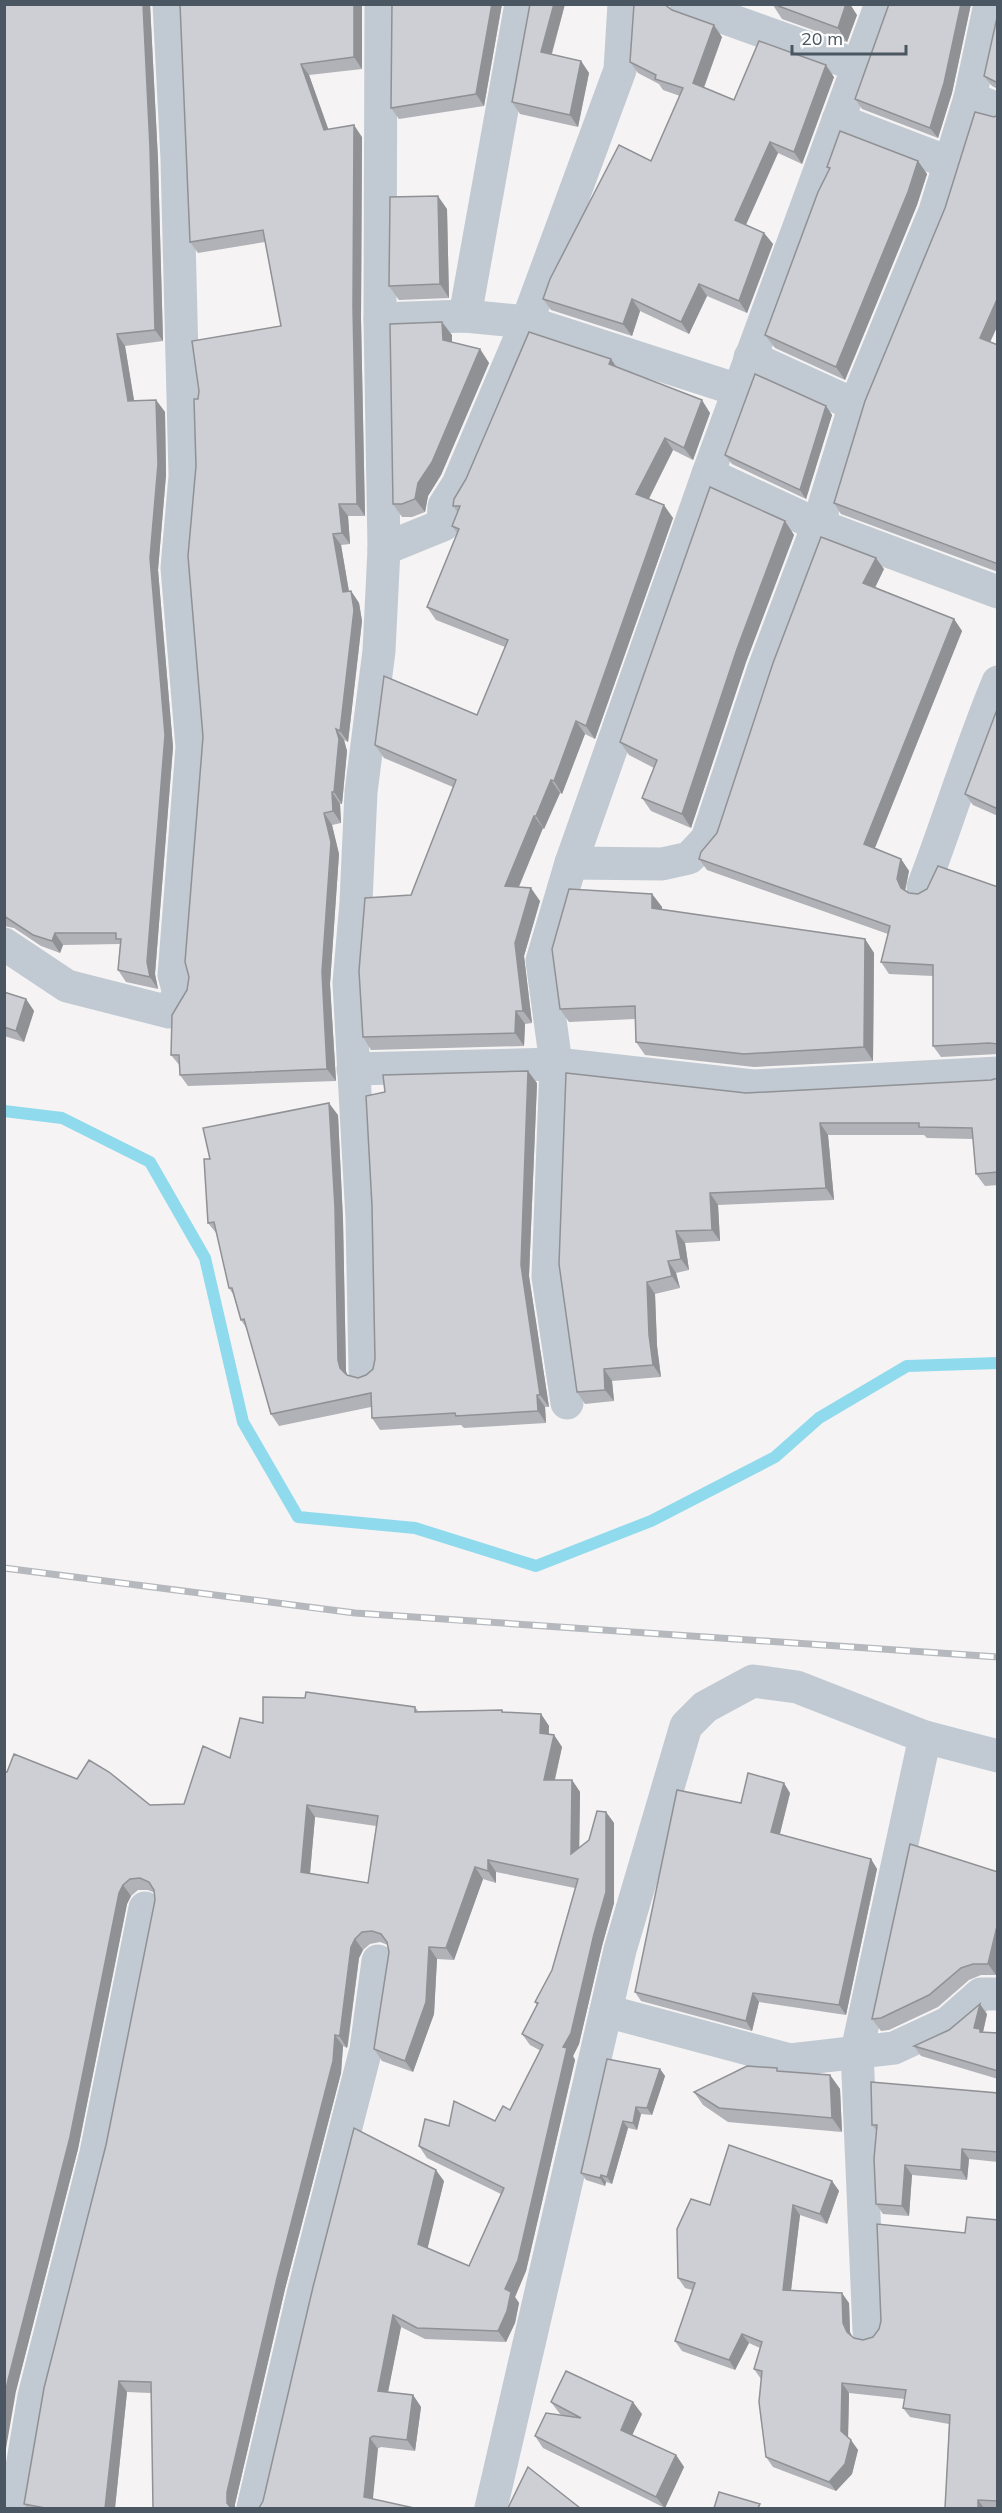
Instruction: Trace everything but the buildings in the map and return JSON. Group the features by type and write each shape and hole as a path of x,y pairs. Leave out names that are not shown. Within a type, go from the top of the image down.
{"street":[{"path":"4,944 67,986 169,1012 179,993 174,975 192,747 177,568 185,476 177,159 169,4"},
{"path":"365,1371 362,1219 349,982 356,902 361,792 379,651 384,549 380,319 381,4"},
{"path":"465,316 521,4"},
{"path":"384,549 443,525 444,506 458,484 527,322 620,70 624,4"},
{"path":"686,4 859,66"},
{"path":"567,1403 548,1277 556,1064 542,961 571,863 708,474 881,4"},
{"path":"571,863 662,864 689,858 707,839 764,668 818,525 855,405 935,211 950,163 984,104 990,4"},
{"path":"838,120 950,163"},
{"path":"380,319 465,316 527,322 738,390"},
{"path":"750,357 855,405"},
{"path":"708,474 818,525 998,592"},
{"path":"923,887 950,815 975,736 998,682"},
{"path":"353,1069 556,1064 753,1086 998,1073"},
{"path":"491,2508 620,1950 686,1726 705,1707 753,1681 797,1687 925,1737 998,1756"},
{"path":"869,2331 856,2051 925,1737"},
{"path":"15,2508 34,2396 96,2153 145,1908"},
{"path":"253,2508 303,2294 366,2049 378,1961"},
{"path":"606,2012 790,2060 894,2048 948,2023 981,1994 998,1994"}],"waterway":[{"path":"4,1111 62,1118 150,1162 205,1258 243,1422 298,1517 415,1528 536,1566 651,1521 775,1457 819,1418 907,1366 998,1363"}],"railway":[{"path":"4,1568 355,1613 998,1657"}]}
